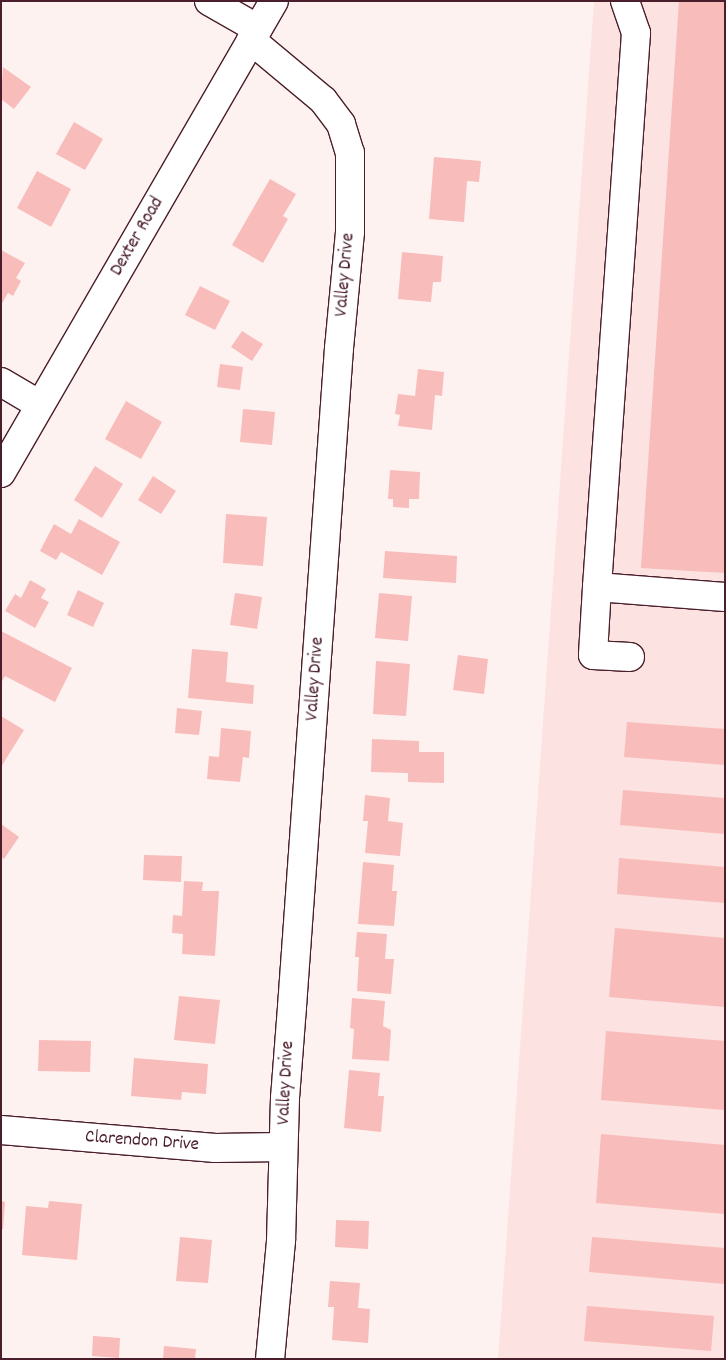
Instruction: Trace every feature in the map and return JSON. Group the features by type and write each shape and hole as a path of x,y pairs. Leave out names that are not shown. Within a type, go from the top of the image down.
{"street":[{"name":"Valley Drive","path":"209,1 255,35 323,100 341,124 350,153 350,232 339,348 283,1146 281,1241 270,1359"},
{"name":"Dexter Road","path":"1,473 274,1"},
{"path":"624,1 636,33 593,655 630,657"},
{"path":"1,382 40,405"},
{"path":"597,587 725,596"},
{"name":"Clarendon Drive","path":"1,1130 215,1148 283,1146"}],"shaded area":[{"path":"594,1 725,1 725,1359 498,1359"}],"building":[{"path":"679,1 725,1 725,573 641,568"},
{"path":"3,67 31,87 14,109 1,99"},
{"path":"74,122 103,139 85,170 56,154"},
{"path":"434,157 481,161 479,182 467,181 464,222 429,219"},
{"path":"37,171 71,189 51,227 17,208"},
{"path":"270,179 296,194 283,216 288,219 263,263 232,245"},
{"path":"1,250 25,263 16,278 21,281 13,296 8,293 1,305"},
{"path":"402,252 443,256 441,282 433,282 431,302 398,299"},
{"path":"200,286 230,301 215,330 185,315"},
{"path":"242,331 263,344 252,361 231,347"},
{"path":"220,364 243,367 240,390 217,387"},
{"path":"418,369 444,372 442,396 435,395 432,430 398,426 400,415 395,414 398,394 415,396"},
{"path":"126,401 162,422 141,459 105,439"},
{"path":"243,409 275,412 272,445 240,442"},
{"path":"95,466 123,484 102,518 74,500"},
{"path":"390,470 420,472 419,499 409,499 409,508 393,507 393,499 388,499"},
{"path":"153,476 176,491 161,514 138,500"},
{"path":"226,514 267,517 263,566 223,563"},
{"path":"79,519 120,542 102,575 61,552 56,560 40,551 54,524 71,534"},
{"path":"385,551 457,556 456,583 383,578"},
{"path":"30,580 46,589 41,598 49,602 35,628 5,611 15,594 21,598"},
{"path":"78,590 104,603 93,627 67,615"},
{"path":"235,593 262,597 257,629 230,625"},
{"path":"379,593 412,596 408,641 375,638"},
{"path":"1,631 72,668 55,702 5,676 1,683"},
{"path":"192,649 228,652 226,682 254,685 253,704 188,698"},
{"path":"458,655 488,659 484,694 453,690"},
{"path":"376,661 410,664 406,716 373,714"},
{"path":"177,708 202,711 199,735 175,733"},
{"path":"1,716 24,730 1,767"},
{"path":"627,722 725,729 725,765 624,757"},
{"path":"221,728 251,731 249,758 243,757 240,782 207,779 209,756 219,757"},
{"path":"372,739 419,741 419,752 444,752 444,783 408,782 408,773 371,772"},
{"path":"623,790 725,798 725,834 620,825"},
{"path":"365,795 390,798 388,821 403,823 400,856 365,853 368,821 363,821"},
{"path":"1,824 19,837 4,859 1,857"},
{"path":"144,855 182,856 181,882 143,880"},
{"path":"619,858 725,867 725,903 617,894"},
{"path":"363,862 394,865 392,891 397,891 394,926 358,924"},
{"path":"184,881 203,882 202,891 219,891 215,956 182,954 183,934 172,933 173,915 182,916"},
{"path":"615,928 725,938 725,1007 609,997"},
{"path":"357,932 387,934 385,959 394,959 391,994 357,991 359,957 355,957"},
{"path":"179,996 220,1000 215,1044 174,1040"},
{"path":"352,998 385,1001 383,1026 391,1030 389,1061 352,1059 354,1029 350,1028"},
{"path":"606,1031 725,1041 725,1110 601,1100"},
{"path":"39,1040 91,1041 90,1072 38,1071"},
{"path":"134,1058 208,1064 206,1094 182,1092 181,1100 131,1096"},
{"path":"349,1070 380,1073 378,1096 384,1096 381,1132 344,1128"},
{"path":"601,1134 725,1145 725,1214 596,1203"},
{"path":"1,1201 5,1202 3,1229 1,1229"},
{"path":"49,1201 82,1204 77,1260 22,1255 26,1206 48,1208"},
{"path":"336,1220 369,1221 368,1249 335,1247"},
{"path":"180,1237 212,1240 208,1283 176,1281"},
{"path":"592,1237 725,1248 725,1284 589,1272"},
{"path":"330,1281 360,1283 358,1308 370,1309 368,1343 332,1340 334,1307 328,1307"},
{"path":"587,1306 714,1316 711,1351 584,1341"},
{"path":"93,1336 120,1338 119,1358 92,1356"},
{"path":"164,1346 196,1349 195,1359 163,1359"}]}
